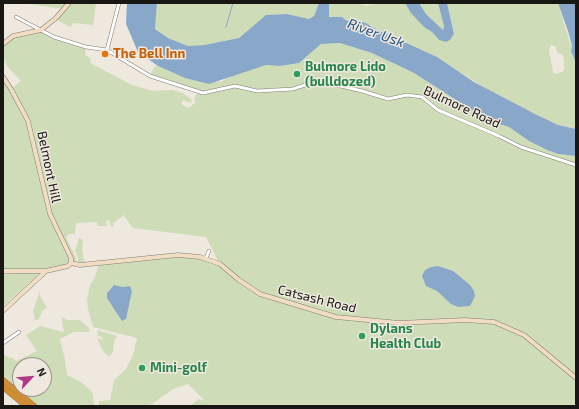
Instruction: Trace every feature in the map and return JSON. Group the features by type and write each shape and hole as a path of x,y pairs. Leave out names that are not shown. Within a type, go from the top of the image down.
{"highway":[{"path":"3,380 34,406"},
{"path":"3,387 25,405"}],"street":[{"path":"3,44 13,36 41,30 56,18 69,3"},
{"path":"107,50 119,3"},
{"name":"Bulmore Road","path":"16,17 54,37 86,47 107,50 150,76 203,93 235,86 257,91 293,89 311,83 339,86 388,99 407,95 422,97 438,110 521,147 576,165"},
{"name":"Belmont Hill","path":"3,77 28,121 48,210 71,258 71,263"},
{"path":"206,258 209,251"},
{"name":"Catsash Road","path":"71,263 80,265 178,255 206,258 219,264 238,280 266,297 348,320 399,323 465,320 494,322 524,335 576,378"},
{"path":"3,271 46,271 68,266 71,263"},
{"path":"3,311 46,271"},
{"path":"3,343 19,332"}],"green space":[{"path":"23,3 96,3 93,25 73,23 71,27 62,23 56,18 63,9"},
{"path":"157,3 319,3 314,16 309,19 287,14 266,15 239,38 204,45 188,46 168,38 155,29"},
{"path":"329,3 358,3 366,6 379,3 405,3 424,27 432,32 439,40 452,37 454,34 447,3 558,3 576,63 576,129 558,125 535,114 492,92 429,53 362,22 347,21 342,17 329,17","holes":["551,45 556,47 557,53 562,54 564,59 564,70 555,74 553,72 549,50"]},
{"path":"419,3 438,3 444,26 443,30 426,14"},
{"path":"41,30 54,37 86,47 85,55 91,59 90,63 132,85 153,91 172,90 183,93 192,100 191,103 183,100 181,104 188,108 195,103 194,99 198,92 150,76 154,67 158,66 185,78 220,82 236,74 266,65 280,66 299,63 321,44 340,43 372,53 414,73 475,112 509,127 529,141 547,150 558,154 576,156 576,406 190,406 199,399 205,401 188,384 173,389 152,404 143,406 99,406 99,401 110,400 114,380 126,369 133,355 137,338 93,327 87,299 90,285 95,277 99,265 178,255 200,257 219,263 206,237 133,228 122,213 123,216 113,223 114,226 112,227 109,220 106,221 107,226 98,226 97,222 76,223 75,234 69,234 66,237 76,258 76,263 73,261 47,205 48,214 69,258 68,264 48,269 3,270 3,77 11,89 21,81 7,66 3,57 3,44 6,40"},
{"path":"79,238 83,240 82,250 85,263 78,264 78,257 75,251"},
{"path":"40,273 3,306 3,274"},
{"path":"40,291 40,296 47,308 43,310 38,320 35,320 33,311"},
{"path":"61,317 68,320 80,320 89,328 90,332 74,332 60,339 67,375 81,382 88,388 93,394 94,406 38,406 28,397 52,397 52,357 24,357 37,351 26,335 40,326 64,332"},
{"path":"97,330 117,336 114,341 113,352 109,357 103,351 97,338 102,340 103,337 98,336"},
{"path":"3,354 10,358 12,357 12,383 3,375"}],"water":[{"name":"River Usk","path":"127,3 157,3 155,29 168,38 188,46 204,45 239,38 266,15 287,14 309,19 314,16 319,3 329,3 329,17 342,17 347,21 354,20 366,23 437,57 474,82 535,114 558,125 576,129 576,156 558,154 547,150 529,141 509,127 487,120 486,117 475,112 414,73 372,53 340,43 321,44 299,63 280,66 266,65 209,84 185,78 158,66 138,52 126,24"},
{"path":"405,3 419,3 426,14 443,30 444,26 438,3 447,3 454,34 450,40 446,42 439,40 411,13"},
{"path":"558,3 576,3 576,63 571,51 572,46 568,31"},
{"path":"438,266 453,271 470,285 475,296 470,306 458,307 451,304 437,291 426,286 422,276 425,270"},
{"path":"114,285 122,287 130,286 132,291 126,319 122,321 107,298 107,293"}],"waterway":[{"path":"226,27 233,3"}],"place":[{"name":"The Bell Inn","path":"105,54"},
{"name":"Bulmore Lido (bulldozed)","path":"297,74"},
{"name":"Dylans Health Club","path":"362,336"},
{"name":"Mini-golf","path":"142,368"}]}
